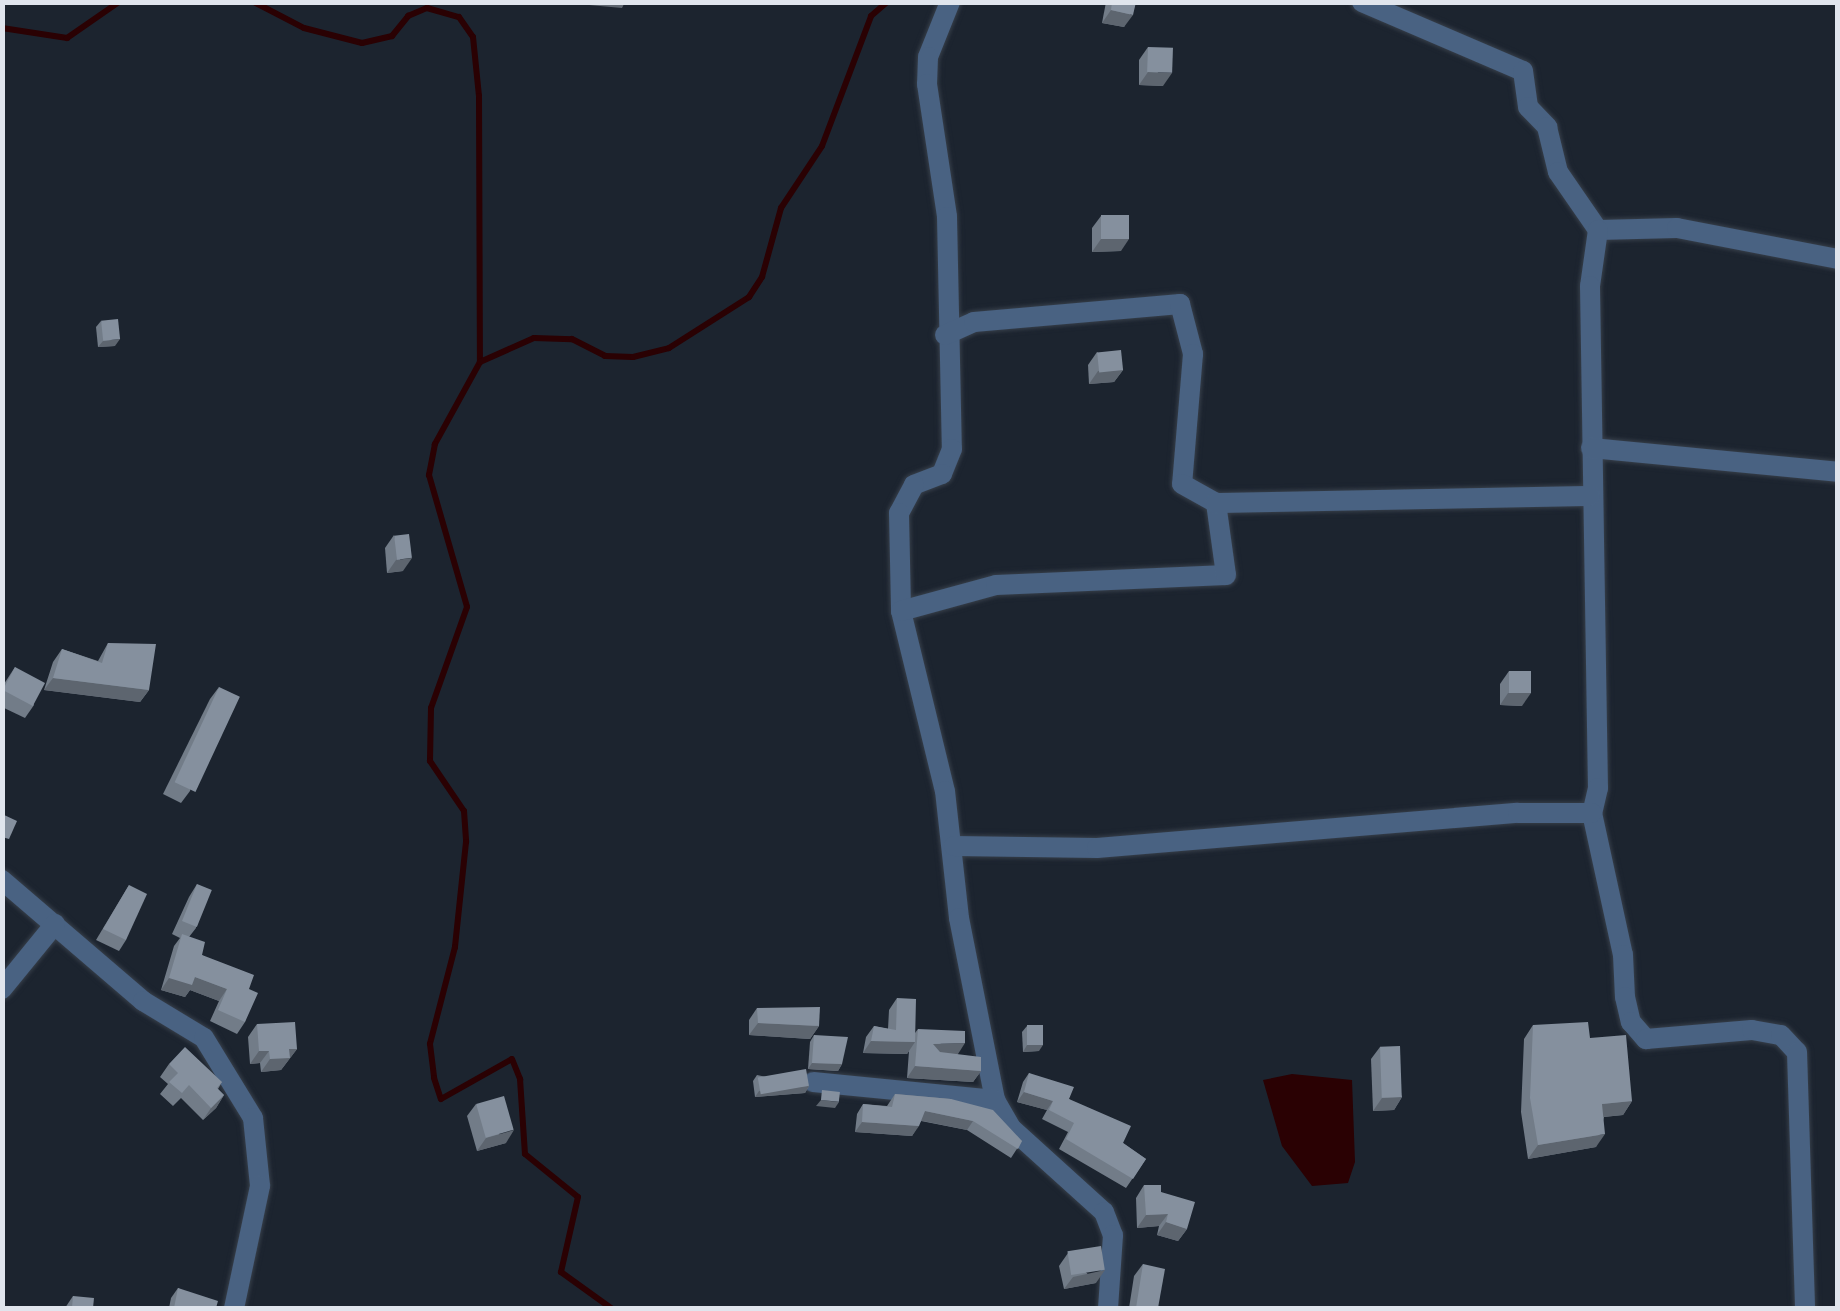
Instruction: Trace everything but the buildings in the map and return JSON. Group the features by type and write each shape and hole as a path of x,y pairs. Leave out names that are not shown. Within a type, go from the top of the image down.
{"street":[{"path":"950,2 928,57 927,84 947,217 945,335 951,459 942,474 904,496 899,513 901,611 954,846 960,918 995,1100 1011,1128 1104,1212 1112,1235 1108,1308"},
{"path":"1362,2 1523,70 1528,107 1547,127 1558,172 1598,230 1590,286 1590,496 1598,788 1592,814 1611,887 1630,1022 1646,1039 1752,1030 1781,1035 1796,1052 1805,1308"},
{"path":"1598,230 1677,228 1838,259"},
{"path":"945,335 974,322 1180,304 1193,354 1182,484 1216,503 1590,496"},
{"path":"1591,448 1838,472"},
{"path":"901,611 996,585 1226,575 1216,503"},
{"path":"954,846 1097,848 1518,812 1592,814"},
{"path":"2,880 142,1000 204,1038 252,1118 260,1186 234,1308"},
{"path":"2,989 55,924"},
{"path":"813,1082 995,1100"}],"shaded area":[{"path":"1292,1074 1352,1080 1355,1162 1348,1183 1312,1186 1282,1146 1263,1080"}],"waterway":[{"path":"2,28 67,38 119,2"},
{"path":"254,2 304,28 362,43 392,36 408,16 427,8 459,17 473,37 479,96 480,362 435,444 429,475 467,607 431,708 430,761 464,811 466,842 455,947 430,1044 441,1099 512,1059 520,1079 525,1154 578,1197 561,1272 611,1308"},
{"path":"480,362 534,338 572,339 605,356 633,357 669,348 749,297 762,277 781,208 822,146 871,16 887,2"}]}
